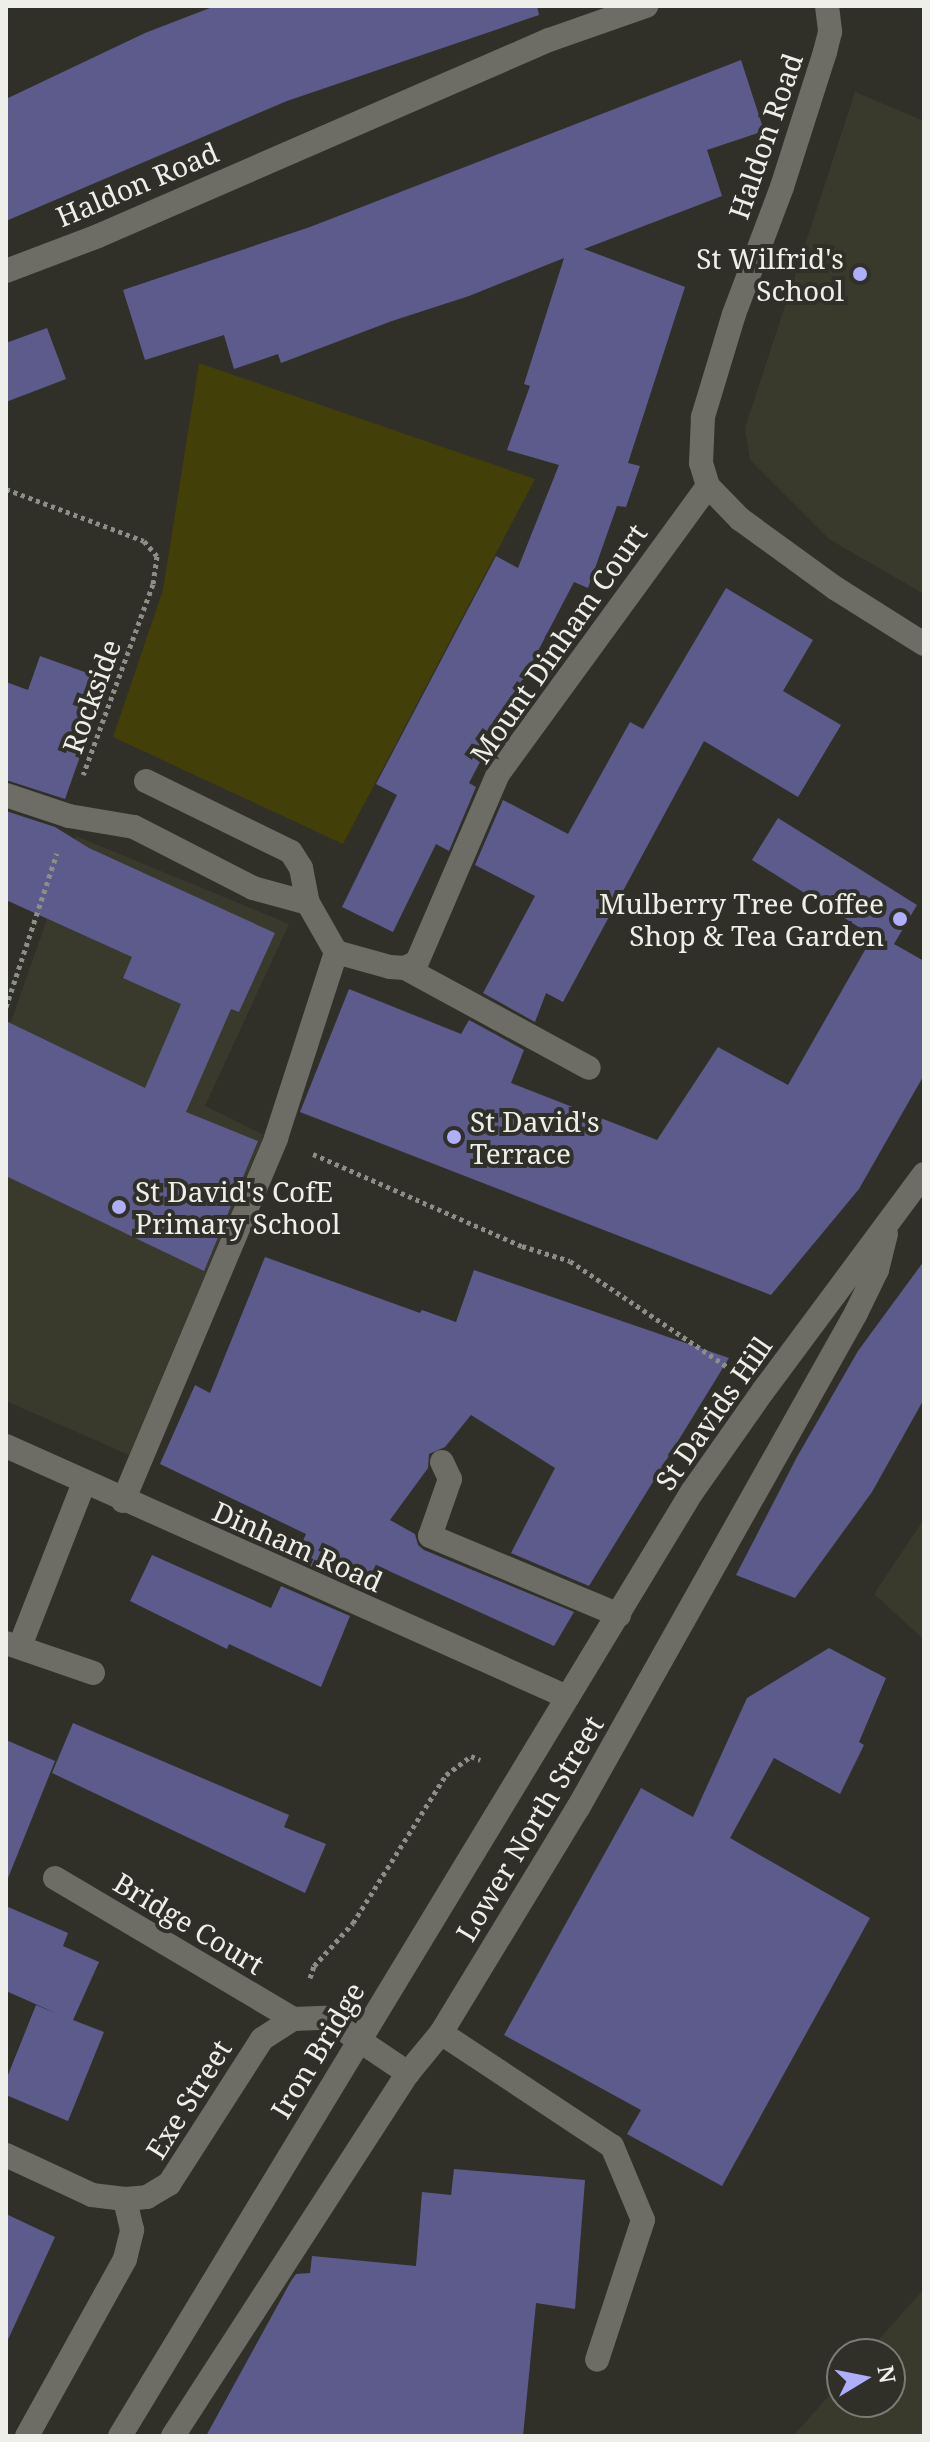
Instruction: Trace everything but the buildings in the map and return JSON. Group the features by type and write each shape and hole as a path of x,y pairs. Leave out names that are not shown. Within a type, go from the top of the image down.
{"street":[{"name":"Haldon Road","path":"6,271 98,236 549,40 646,6"},
{"name":"Haldon Road","path":"708,486 701,463 703,417 734,314 782,187 825,52 830,32 827,6"},
{"path":"708,486 740,519 835,588 924,644"},
{"name":"Mount Dinham Court","path":"405,968 417,962 498,774 708,486"},
{"path":"146,781 291,852 301,868 308,903 336,952 390,967 405,968 589,1068"},
{"path":"6,795 69,816 134,827 253,888 308,903"},
{"path":"123,1501 276,1138 336,952"},
{"name":"St Davids Hill","path":"567,1697 692,1492 924,1174"},
{"name":"Lower North Street","path":"173,2436 408,2073 441,2033 578,1808 848,1326 877,1270 889,1224"},
{"name":"Dinham Road","path":"6,1446 123,1501 567,1697"},
{"path":"442,1462 450,1479 430,1536 619,1615"},
{"path":"84,1483 13,1645 93,1673"},
{"name":"Iron Bridge","path":"120,2436 567,1697"},
{"name":"Bridge Court","path":"55,1878 293,2019"},
{"path":"293,2019 326,2018 408,2073"},
{"name":"Exe Street","path":"6,2155 92,2195 125,2199 147,2197 169,2184 262,2039 293,2019"},
{"path":"441,2033 612,2146 643,2220 597,2360"},
{"path":"27,2436 125,2259 132,2230 125,2199"}],"path":[{"name":"Rockside","path":"6,489 144,541 157,556 153,584 69,816 6,1007"},
{"path":"276,1138 522,1246 570,1261 763,1391"},
{"path":"293,2019 314,1966 353,1923 446,1775 471,1756 520,1777"}],"shaded area":[{"name":"St Wilfrid's School","path":"855,92 924,121 924,594 829,539 750,460 745,428"},
{"path":"199,363 535,479 343,844 113,737 163,590"},
{"name":"St David's CofE Primary School","path":"76,836 289,924 205,1106 264,1135 129,1455 6,1401 6,1036"},
{"path":"924,1519 924,1640 874,1594"},
{"path":"924,2289 924,2436 793,2436 826,2399 826,2418 906,2418 906,2338 880,2338"}],"place":[{"name":"St Wilfrid's School","path":"860,274"},
{"name":"Mulberry Tree Coffee Shop & Tea Garden","path":"900,919"},
{"name":"St David's Terrace","path":"454,1137"},
{"name":"St David's CofE Primary School","path":"119,1207"}]}
